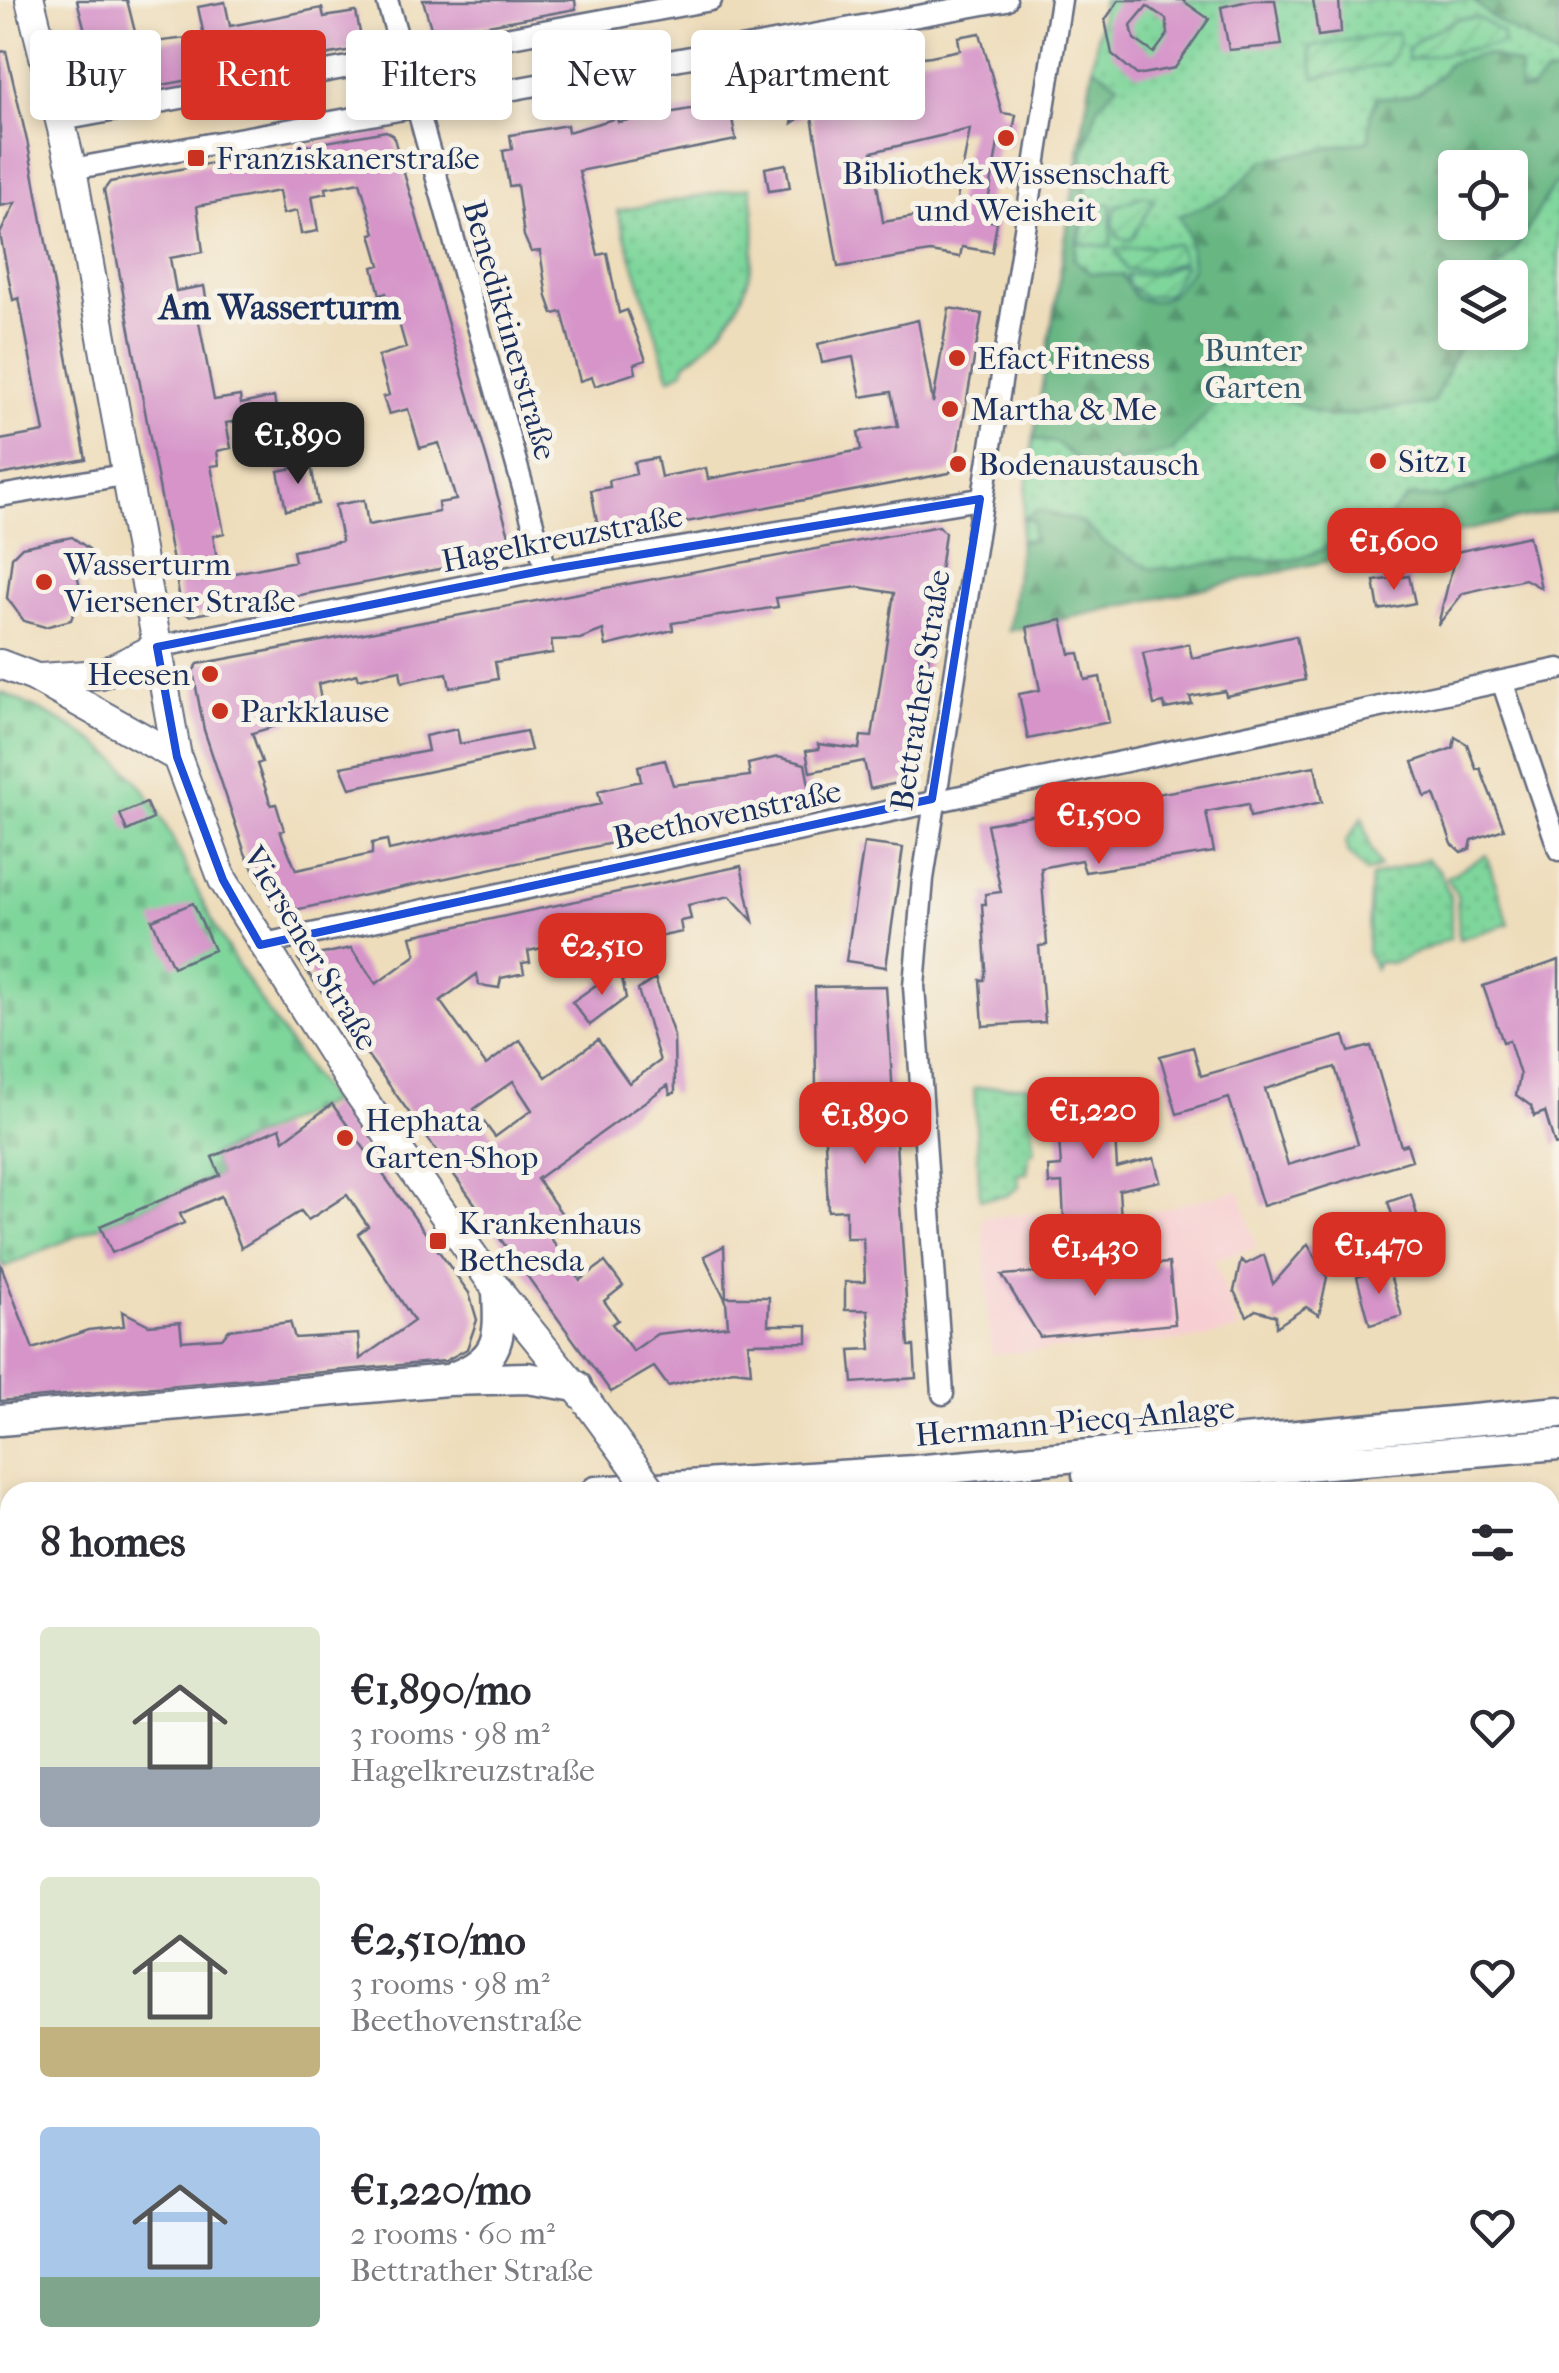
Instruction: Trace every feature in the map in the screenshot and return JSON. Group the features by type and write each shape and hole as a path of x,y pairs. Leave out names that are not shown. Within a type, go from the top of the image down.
{"main road":[{"name":"Viersener Straße","path":"30,0 38,30"},
{"name":"Viersener Straße","path":"62,120 178,757 223,880 260,944 498,1291 646,1482"},
{"path":"34,677 102,674 157,647"},
{"path":"0,664 34,677 178,757"},
{"path":"447,1380 477,1368 494,1348 500,1333 498,1291"},
{"path":"0,1420 447,1380 527,1378 582,1395"},
{"name":"Hermann-Piecq-Anlage","path":"743,1482 933,1469 1559,1412"},
{"name":"Hermann-Piecq-Anlage","path":"996,1482 1299,1466 1559,1444"}],"street":[{"path":"387,0 396,30"},
{"path":"512,36 711,0"},
{"path":"512,90 1006,0"},
{"name":"Bettrather Straße","path":"943,1394 914,986 932,799 1062,0"},
{"path":"161,101 346,67"},
{"path":"72,170 346,120"},
{"name":"Benediktinerstraße","path":"421,120 546,570"},
{"path":"0,496 129,474"},
{"name":"Hagelkreuzstraße","path":"157,647 546,570 980,499"},
{"name":"Beethovenstraße","path":"260,944 1559,669"},
{"path":"1502,681 1559,850"}],"highlighted area":[{"path":"980,499 932,799 260,945 223,880 177,757 157,647 546,570"}],"shaded area":[{"path":"1240,1190 1256,1248 1214,1259 1239,1330 1200,1339 991,1354 982,1217 1040,1213 1046,1253 1147,1245 1146,1213"}],"green space":[{"name":"Bunter Garten","path":"1103,0 1559,0 1559,510 1009,631 1026,488"},
{"path":"1473,0 1559,0 1559,59 1490,16"},
{"path":"1459,18 1479,18 1502,32 1504,43 1408,60 1407,50 1420,38"},
{"path":"1398,32 1399,43 1388,64 1315,78 1309,47"},
{"path":"1485,54 1519,65 1520,89 1532,89 1545,75 1559,72 1559,183 1554,184 1528,228 1528,150 1438,150 1438,240 1521,240 1505,260 1438,260 1438,350 1457,350 1433,403 1329,417 1255,388 1220,400 1171,452 1088,468 1056,443 1034,439 1093,66 1118,84 1098,106 1082,158 1088,181 1074,259 1090,273 1122,275 1135,297 1154,301 1169,296 1192,267 1188,234 1179,216 1227,196 1263,161 1369,140 1370,114 1378,97 1410,95 1435,80 1449,63"},
{"path":"750,187 754,239 746,286 723,327 685,363 684,370 670,378 617,211"},
{"path":"1146,195 1154,200 1131,240 1119,238 1113,224 1116,206"},
{"path":"1088,204 1111,204 1111,247 1079,243"},
{"path":"1178,244 1183,261 1157,270 1126,270 1116,249"},
{"path":"1185,265 1168,294 1145,297 1129,286 1127,275 1159,274"},
{"path":"1559,459 1559,510 1009,631 1020,540 1032,540 1034,521 1023,519 1037,510 1081,522 1108,546 1149,568 1172,569 1232,560 1296,560 1375,528 1409,497 1444,497"},
{"path":"0,692 88,737 126,768 142,787 237,964 331,1102 211,1156 219,1175 4,1267 0,1258"},
{"path":"1363,817 1370,847 1380,867 1366,872 1349,854 1346,841"},
{"path":"1486,855 1509,924 1459,939 1457,896 1447,877"},
{"path":"1426,859 1440,871 1451,899 1451,938 1393,963 1378,962 1375,969 1367,951 1371,877"},
{"path":"1028,1085 1035,1151 1030,1152 1027,1173 1018,1174 1019,1187 1006,1196 980,1199 974,1088"}],"building":[{"path":"77,0 127,0 134,30 85,30"},
{"path":"423,0 575,0 576,9 460,30 432,30"},
{"path":"1119,0 1182,0 1209,19 1175,68 1137,75 1112,54 1105,20","holes":["1147,6 1166,19 1168,34 1154,53 1134,39 1131,25"]},
{"path":"1275,0 1282,45 1229,50 1221,7"},
{"path":"1313,0 1339,0 1341,33 1318,36"},
{"path":"225,2 230,26 322,8 324,17 356,12 360,30 346,30 346,51 326,55 326,30 203,30 198,7"},
{"path":"980,33 1002,113 1016,115 1010,146 998,143 985,220 997,222 992,252 962,247 960,257 930,252 838,267 813,120 925,120 925,57 960,50 958,37","holes":["970,129 955,210 883,222 872,152"]},
{"path":"181,39 181,81 161,85 161,41"},
{"path":"6,51 28,145 86,459 0,475 0,440 44,432 19,298 13,300 0,234 15,203 0,206 0,52"},
{"path":"691,109 691,120 732,120 736,140 579,171 598,255 607,253 619,313 627,310 646,360 634,364 636,373 595,386 592,377 580,381 562,312 553,314 540,251 531,252 524,236 517,185 509,186 503,151 512,149 510,135 567,125 568,132 610,120 671,120 671,112"},
{"path":"386,131 393,135 513,549 508,556 189,616 182,610 104,190 110,182","holes":["360,182 375,233 371,234 380,265 373,267 380,295 386,293 406,348 378,356 389,395 383,397 389,414 408,409 420,448 439,443 456,500 438,503 439,512 368,525 364,500 335,505 342,541 293,551 295,561 220,576 213,536 224,533 211,466 219,465 217,451 231,448 226,423 277,414 274,397 241,404 240,396 214,400 198,317 209,314 204,286 176,291 170,258 203,252 197,206 279,191 283,214 297,211 301,234 318,231 312,196 327,193 326,188"]},
{"path":"786,164 790,188 769,191 765,168"},
{"path":"949,308 982,314 955,467 949,473 600,538 591,490 610,487 609,480 636,474 634,462 657,458 661,477 706,468 708,479 861,450 858,432 898,426 891,392 861,397 853,357 822,363 818,344 918,320 933,403"},
{"path":"311,465 318,504 286,510 278,471"},
{"path":"939,526 945,533 913,775 907,781 870,789 864,761 810,772 806,751 819,749 818,744 859,749 861,736 872,737 894,593 858,587 776,598 778,607 672,623 673,630 606,646 603,630 580,639 551,640 553,653 495,662 498,679 450,688 447,673 402,682 400,670 358,679 357,674 318,684 321,700 287,709 290,722 252,733 262,762 257,764 271,805 276,804 284,830 280,831 296,870 372,854 372,843 387,840 389,850 601,804 598,791 641,781 638,766 665,760 673,785 750,776 748,764 778,757 805,764 812,801 285,912 271,905 245,853 204,730 193,671 198,664"},
{"path":"1529,536 1541,588 1525,579 1463,593 1438,625 1456,552"},
{"name":"Wasserturm Viersener Straße","path":"72,537 89,549 76,568 81,593 71,620 45,627 24,621 7,598 12,557 22,547"},
{"path":"1409,576 1415,603 1379,610 1374,581"},
{"path":"1062,620 1070,654 1079,653 1085,680 1100,677 1109,722 1028,739 1019,694 1040,690 1027,627"},
{"path":"1296,636 1305,680 1226,696 1225,691 1190,697 1192,704 1165,709 1164,703 1154,705 1143,653 1189,644 1192,658"},
{"path":"457,729 460,744 526,731 531,750 350,788 341,767 428,751 425,736"},
{"path":"1455,737 1467,744 1476,769 1480,768 1504,829 1472,840 1470,849 1461,852 1452,844 1434,794 1425,797 1413,762 1453,748"},
{"path":"1315,766 1322,802 1250,817 1248,804 1206,812 1214,852 1085,872 1081,860 1041,868 1047,945 1039,946 1045,1022 983,1026 980,980 984,980 986,969 982,904 986,904 985,894 1001,892 987,824"},
{"path":"146,803 153,819 127,831 120,814"},
{"path":"864,843 903,848 886,967 846,961"},
{"path":"741,866 753,921 730,896 688,905 691,919 680,921 682,932 644,940 646,948 617,954 613,933 528,951 530,962 522,963 524,973 501,978 499,988 479,985 477,974 440,1001 486,1065 520,1040 546,1077 598,1040 629,1083 660,1061 638,990 655,978 674,1036 675,1093 670,1094 668,1085 537,1179 567,1221 548,1234 580,1280 605,1262 623,1286 604,1301 618,1320 612,1324 633,1351 657,1334 728,1326 726,1301 704,1256 724,1246 726,1297 769,1297 768,1325 807,1325 807,1342 748,1343 751,1372 733,1370 668,1386 654,1367 611,1392 298,959 351,948 376,984 416,955 411,936","holes":["513,1081 532,1110 495,1137 474,1109"]},
{"path":"193,903 214,950 173,967 152,920"},
{"path":"1559,960 1559,1144 1555,1145 1545,1112 1534,1116 1531,1106 1516,1095 1520,1075 1509,1040 1503,1042 1483,986"},
{"path":"620,968 626,998 590,1025 572,1002"},
{"path":"886,986 909,1346 914,1346 916,1378 853,1383 850,1350 871,1349 868,1310 845,1310 845,1282 865,1282 863,1238 846,1238 846,1210 828,1211 823,1091 816,1091 815,987"},
{"path":"1344,1036 1349,1052 1371,1046 1401,1146 1407,1144 1412,1160 1263,1206 1229,1098 1177,1114 1160,1056 1193,1047 1201,1076","holes":["1335,1067 1358,1144 1288,1165 1265,1089"]},
{"path":"1112,1084 1117,1168 1154,1158 1160,1181 1119,1190 1122,1234 1065,1237 1062,1183 1049,1184 1048,1167 1061,1166 1055,1088"},
{"path":"332,1104 469,1293 477,1320 467,1349 445,1361 0,1401 0,1263 33,1349 88,1330 124,1326 122,1311 149,1325 180,1322 182,1341 222,1338 229,1330 290,1322 295,1338 358,1334 360,1359 414,1321 358,1234 368,1226 347,1195 308,1220 301,1211 241,1248 221,1196 180,1214 184,1223 112,1253 100,1226 220,1175 212,1157 280,1128 284,1140"},
{"path":"1411,1194 1423,1236 1401,1243 1388,1202"},
{"path":"1308,1244 1327,1277 1319,1315 1306,1307 1276,1327 1276,1316 1256,1310 1247,1316 1234,1291 1241,1260 1246,1264 1264,1255 1273,1284"},
{"path":"1169,1263 1175,1324 1040,1337 1002,1275"},
{"path":"1388,1268 1402,1316 1370,1325 1357,1277"}],"place":[{"name":"Bibliothek Wissenschaft und Weisheit","path":"1006,138"},
{"name":"Franziskanerstraße","path":"196,158"},
{"name":"Efact Fitness","path":"957,358"},
{"name":"Martha & Me","path":"950,409"},
{"name":"Sitz 1","path":"1378,461"},
{"name":"Bodenaustausch","path":"958,464"},
{"name":"Wasserturm Viersener Straße","path":"44,582"},
{"name":"Heesen","path":"210,674"},
{"name":"Parkklause","path":"220,711"},
{"name":"Hephata Garten-Shop","path":"345,1138"},
{"name":"Krankenhaus Bethesda","path":"438,1241"}],"district":[{"name":"Am Wasserturm","path":"280,307"}]}
